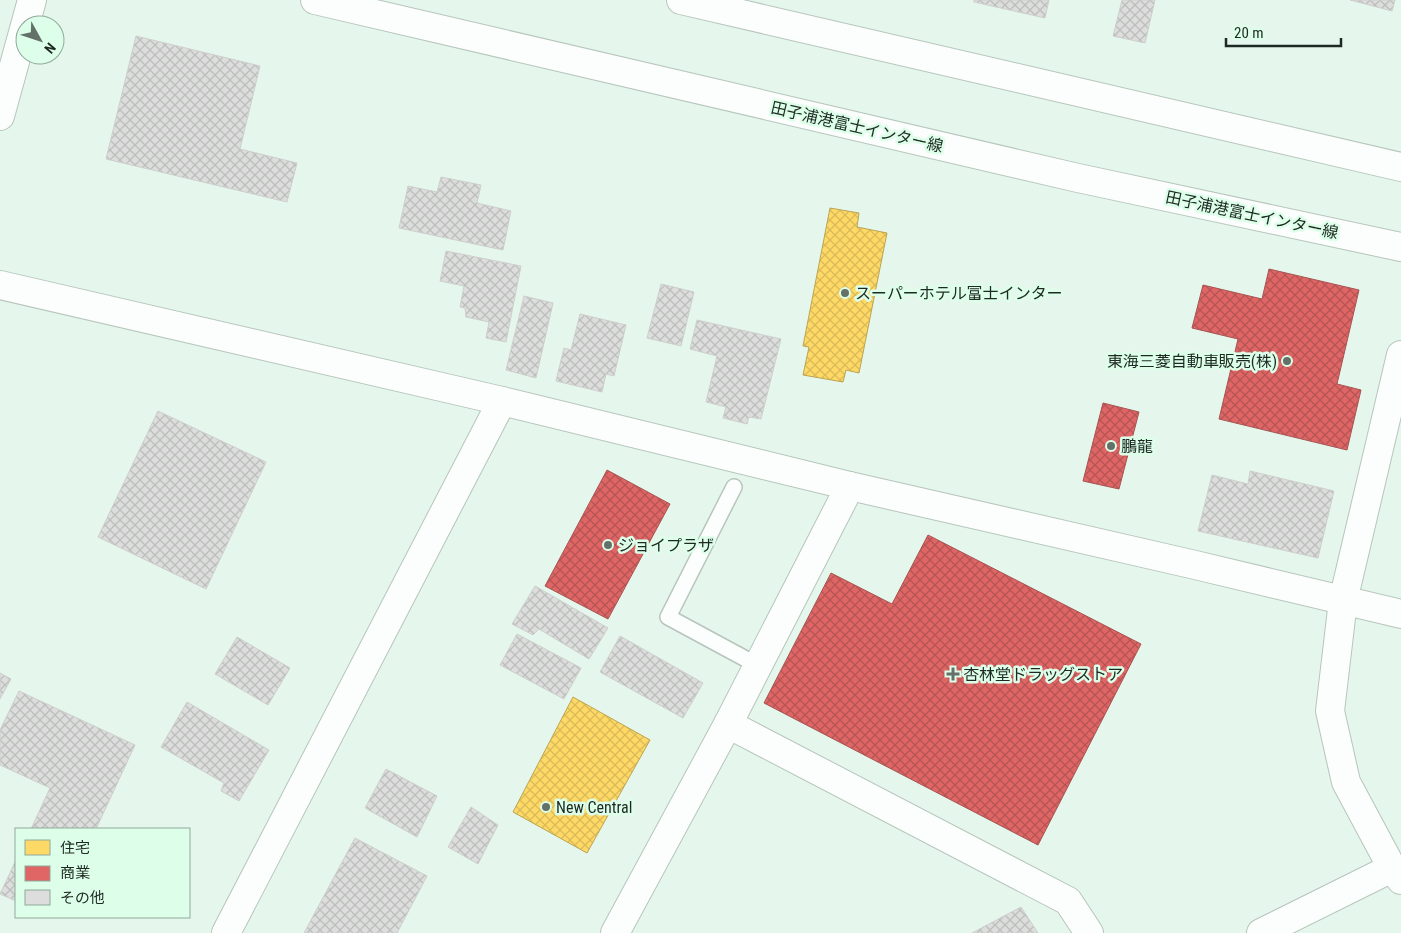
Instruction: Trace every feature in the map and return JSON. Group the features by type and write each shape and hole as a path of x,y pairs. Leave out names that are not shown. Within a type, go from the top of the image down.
{"street":[{"path":"0,116 32,0"},
{"name":"田子浦港富士インター線","path":"315,0 1078,178 1401,247"},
{"path":"681,0 1401,167"},
{"path":"0,285 502,401 850,486 1401,614"},
{"path":"1261,933 1397,874 1346,782 1330,711 1343,601 1401,355"},
{"path":"226,933 502,401"},
{"path":"615,933 728,724 850,486"},
{"path":"728,724 1068,901 1089,933"}],"lane":[{"path":"734,487 668,617 757,665"}],"building: 住宅":[{"path":"830,208 859,213 857,227 887,233 859,373 846,370 843,382 803,375 809,347 803,346"},
{"path":"573,697 650,740 587,853 513,812"}],"building: 商業":[{"name":"東海三菱自動車販売(株)","path":"1269,269 1359,290 1337,384 1361,390 1347,450 1219,419 1238,339 1192,328 1203,285 1262,299"},
{"name":"鵬龍","path":"1103,403 1139,412 1119,489 1083,481"},
{"name":"ジョイプラザ","path":"607,470 670,504 608,619 545,586"},
{"name":"杏林堂ドラッグストア","path":"928,535 1141,644 1038,845 764,703 831,573 892,604"}],"building: その他":[{"path":"974,0 1049,0 1045,18 974,2"},
{"path":"1122,0 1155,0 1145,43 1113,36"},
{"path":"1350,0 1395,0 1392,11"},
{"path":"136,36 260,66 240,149 297,163 287,202 106,159"},
{"path":"441,177 481,185 477,203 511,211 503,250 399,228 408,186 437,192"},
{"path":"446,251 521,266 506,342 486,338 489,322 466,317 465,308 460,307 464,286 440,281"},
{"path":"661,284 694,292 681,346 647,338"},
{"path":"524,296 553,303 536,378 506,370"},
{"path":"580,314 626,325 614,376 606,374 602,392 556,381 564,348 571,350"},
{"path":"697,320 781,339 761,419 749,417 747,424 723,418 726,407 706,402 717,356 690,349"},
{"path":"158,411 266,462 206,589 98,537"},
{"path":"1250,471 1334,491 1318,558 1198,531 1212,475 1248,484"},
{"path":"535,586 608,628 589,659 539,629 533,635 512,624"},
{"path":"517,634 581,668 564,699 500,665"},
{"path":"620,636 703,683 683,718 600,672"},
{"path":"237,637 290,668 268,705 215,674"},
{"path":"0,673 11,679 0,699"},
{"path":"19,691 135,745 96,828 31,828 50,788 0,765 0,730"},
{"path":"187,702 269,750 239,801 221,791 224,783 161,747"},
{"path":"386,769 437,796 417,837 365,808"},
{"path":"471,807 498,825 478,864 448,847"},
{"path":"355,838 427,876 397,933 304,933"},
{"path":"15,862 15,901 0,894"},
{"path":"1021,907 1038,933 972,933"}],"place":[{"name":"スーパーホテル富士インター","path":"845,293"},
{"name":"東海三菱自動車販売(株)","path":"1287,361"},
{"name":"鵬龍","path":"1111,446"},
{"name":"ジョイプラザ","path":"608,545"},
{"name":"杏林堂ドラッグストア","path":"953,674"},
{"name":"New Central","path":"546,807"}]}
